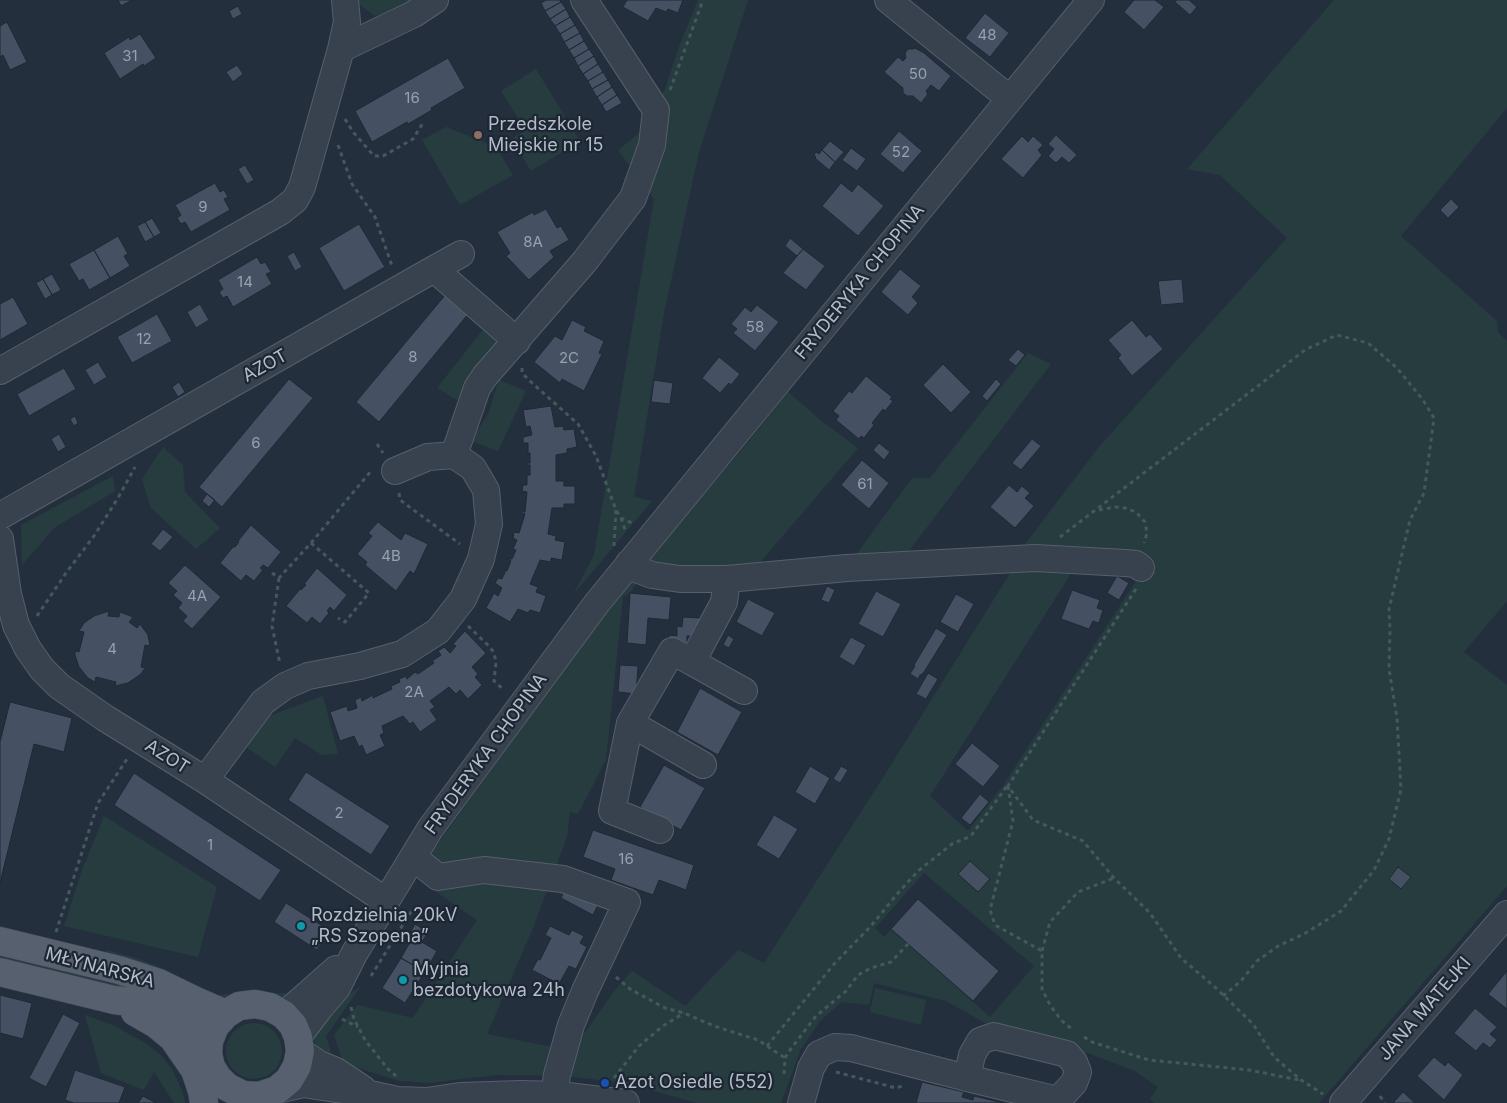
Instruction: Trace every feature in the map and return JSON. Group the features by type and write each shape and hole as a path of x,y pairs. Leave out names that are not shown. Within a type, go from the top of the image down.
{"main road":[{"name":"MŁYNARSKA","path":"0,941 119,970 160,983 196,1002 226,1014"},
{"name":"MŁYNARSKA","path":"0,972 114,1000 156,1006 185,1019 209,1041"},
{"name":"MŁYNARSKA","path":"114,1000 156,1024 173,1038 195,1070 204,1103"},
{"path":"263,1096 225,1095 211,1067 208,1054 209,1041 215,1026 226,1014 239,1006 255,1004 270,1007 294,1034"},
{"name":"FRYDERYKA CHOPINA","path":"263,1096 289,1080 298,1066 294,1034"}],"street":[{"path":"0,371 288,206 295,200 302,188 341,49 347,22 345,0"},
{"path":"341,49 414,14 435,0"},
{"path":"454,455 477,388 485,376 586,261 633,198 652,145 656,110 584,0"},
{"path":"888,0 1010,99"},
{"name":"FRYDERYKA CHOPINA","path":"294,1034 337,988 354,954 430,829 598,603 621,559 1010,99 1091,0"},
{"name":"AZOT","path":"0,516 461,254"},
{"path":"434,270 517,341"},
{"path":"205,780 263,702 285,686 308,676 360,666 402,654 438,631 463,599 481,559 490,524 486,490 473,468 454,455 428,457 384,470"},
{"name":"AZOT","path":"0,539 8,594 16,625 28,649 42,669 60,686 105,718 205,780 386,901"},
{"path":"621,559 643,573 680,579 727,579 838,569 1035,558 1133,565"},
{"path":"692,662 724,602 727,579"},
{"path":"660,830 612,811 630,724 672,651 744,691"},
{"path":"630,724 703,765"},
{"path":"413,857 438,877 484,870 563,879 627,902 571,1025 557,1075 554,1095"},
{"name":"JANA MATEJKI","path":"1349,1098 1507,914"},
{"path":"294,1034 370,1094"},
{"path":"801,1103 811,1068 819,1054 835,1047 851,1048 967,1078"},
{"path":"263,1096 303,1084 397,1100 427,1101 491,1095 554,1095 616,1102"}],"path":[{"path":"656,110 664,104 702,0"},
{"path":"352,132 374,156 383,156 413,139 424,122"},
{"path":"320,124 337,141 352,184 375,217 400,289"},
{"path":"767,1046 835,962 871,926 918,871 952,844 971,836 1008,786 1139,586 1143,578 1133,565 1137,552 1144,543 1147,533 1145,522 1136,512 1125,508 1105,508 1093,512 1305,350 1337,335 1368,343 1397,368 1423,400 1434,418 1424,493 1410,520 1389,608 1389,669 1397,718 1401,789 1389,839 1374,870 1341,911 1304,934 1278,946 1257,961 1241,981 1223,996"},
{"path":"517,341 522,373 578,424 596,456 620,518 642,526"},
{"path":"36,618 94,536 137,464"},
{"path":"285,686 272,626 279,578 384,470 400,500 481,559"},
{"path":"616,510 621,559"},
{"path":"312,543 369,593 345,622 338,618"},
{"path":"272,573 279,578"},
{"path":"454,612 494,653 496,662 494,681"},
{"path":"55,935 98,803 139,739"},
{"path":"1008,786 1034,820 1083,841 1114,878 1150,913 1181,958 1253,1024 1274,1057 1301,1080"},
{"path":"1008,786 1012,821 990,910 995,925 1042,951"},
{"path":"1075,1032 1061,1020 1042,990 1042,951 1050,922 1078,892 1114,878"},
{"path":"785,1078 785,1058 811,1021 851,986 858,975 871,968 891,962 908,944"},
{"path":"599,961 630,989 664,1008 684,1013 714,1026 758,1040 785,1058"},
{"path":"351,1006 358,1027 365,1040 388,1069 400,1080"},
{"path":"616,1102 607,1087 639,1046 663,1026 684,1013"},
{"path":"342,1018 358,1027"},
{"path":"1084,1037 1092,1042 1149,1060 1249,1070 1301,1080 1349,1098"}],"green space":[{"path":"358,0 417,0 403,10 375,16 361,6"},
{"path":"698,0 748,0 699,152 664,313 634,497 652,501 573,595 594,555 654,199 618,150 644,129 665,89 680,44"},
{"path":"1334,0 1507,0 1507,108 1401,236 1497,321 1498,332 1507,341 1507,601 1464,652 1507,685 1507,886 1319,1103 1154,1103 1150,1099 1158,1087 1135,1071 1077,1049 985,1023 946,1001 874,983 869,1005 842,1002 820,1021 801,1049 781,1103 698,1103 624,1083 566,1076 497,1075 428,1083 399,1081 343,1063 334,1035 357,1005 413,1018 477,920 429,887 435,876 432,852 620,592 745,446 788,392 824,423 858,448 757,566 679,571 651,563 630,593 623,597 606,760 578,814 570,812 567,837 533,928 487,1034 572,1051 615,990 632,971 685,1006 738,950 764,963 886,773 1012,570 1023,547 1098,448 1287,238 1220,175 1187,169","holes":["1072,572 1138,578 1002,787 968,831 930,796","924,873 1034,966 990,1017 891,929 884,937 875,928"]},
{"path":"536,69 580,141 531,171 512,139 526,130 501,91"},
{"path":"446,127 496,147 513,175 460,205 422,140"},
{"path":"485,327 504,343 457,400 437,388"},
{"path":"1028,353 1051,364 905,556 850,563 912,478 930,478"},
{"path":"499,380 526,391 498,451 471,441 488,414"},
{"path":"163,447 183,465 185,492 220,528 196,549 151,508 142,479"},
{"path":"113,476 115,491 54,528 22,565 21,525"},
{"path":"323,696 338,754 322,755 295,738 275,767 246,747 269,716"},
{"path":"104,816 217,887 198,957 64,926 81,873"},
{"path":"106,950 136,958 156,966 213,995 294,993 285,999 224,1001 106,955"},
{"path":"0,953 117,980 187,1005 0,961"},
{"path":"361,986 326,1036 333,1059 322,1056 315,1043 314,1030 329,1008"},
{"path":"875,988 926,1000 921,1025 870,1012"},
{"path":"85,1015 115,1026 147,1044 161,1055 172,1069 183,1093 185,1103 174,1103 154,1072 144,1090 101,1073"},
{"path":"248,1023 260,1023 270,1027 278,1035 282,1051 278,1067 270,1075 260,1079 248,1079 238,1075 230,1067 226,1057 226,1045 230,1035 238,1027"}],"building":[{"path":"118,0 132,0 121,6"},
{"path":"546,0 560,0 561,2 545,11 541,3"},
{"path":"627,0 683,0 678,13 668,9 666,12 656,8 648,21 623,7"},
{"path":"1134,0 1155,0 1164,7 1144,30 1124,12"},
{"path":"1177,0 1189,0 1197,7 1190,15 1175,2"},
{"path":"561,2 566,9 550,19 545,11"},
{"path":"238,6 242,14 233,19 229,11"},
{"path":"566,9 570,17 555,26 550,19"},
{"path":"985,13 1009,33 990,57 965,38"},
{"path":"570,17 575,25 560,34 555,26"},
{"path":"7,22 27,62 10,70 3,55 0,57 0,26"},
{"path":"575,25 580,33 564,42 560,34"},
{"path":"580,33 584,41 569,50 564,42"},
{"path":"140,34 156,58 120,79 104,53 129,37 130,40"},
{"path":"584,41 589,49 574,58 569,50"},
{"path":"915,48 924,53 951,76 939,91 931,85 926,91 928,94 921,103 913,96 907,96 903,93 903,88 884,72 898,57 903,61 906,58 905,53 908,49"},
{"path":"589,49 594,56 578,66 574,58"},
{"path":"594,56 598,64 583,74 578,66"},
{"path":"448,58 465,88 408,124 407,122 372,142 355,111"},
{"path":"598,64 603,72 588,81 583,74"},
{"path":"237,65 243,74 233,82 226,72"},
{"path":"603,72 608,80 592,89 588,81"},
{"path":"608,80 612,87 597,97 592,89"},
{"path":"612,87 617,95 602,105 597,97"},
{"path":"617,95 622,103 606,112 602,105"},
{"path":"899,131 922,151 903,173 880,154"},
{"path":"1056,135 1077,155 1069,163 1062,157 1056,163 1048,156 1054,149 1048,144"},
{"path":"1022,136 1028,142 1033,136 1043,145 1038,150 1042,155 1023,178 1001,159"},
{"path":"830,141 844,152 835,162 822,150"},
{"path":"851,148 866,159 857,171 842,160"},
{"path":"822,150 835,162 829,170 815,158 816,152 819,154"},
{"path":"245,165 254,180 247,184 238,169"},
{"path":"215,183 220,192 224,190 228,197 224,199 230,210 191,232 185,222 181,224 177,218 181,215 175,205"},
{"path":"841,183 852,192 858,184 884,206 858,236 822,206"},
{"path":"1451,199 1459,207 1448,218 1440,210"},
{"path":"546,209 557,228 561,226 569,240 550,251 554,257 529,280 506,256 510,253 497,232 533,212 534,215"},
{"path":"152,218 161,233 154,237 145,222"},
{"path":"145,222 154,237 145,242 137,226"},
{"path":"359,224 385,267 344,291 319,248"},
{"path":"118,236 128,254 124,256 130,266 110,278 94,250"},
{"path":"790,238 803,249 797,256 785,246"},
{"path":"803,249 825,266 806,290 783,273"},
{"path":"94,250 110,278 89,290 83,279 79,281 69,264"},
{"path":"294,252 302,267 295,271 287,256"},
{"path":"257,257 261,264 265,262 271,272 266,274 272,284 233,307 227,296 223,298 219,292 223,289 218,280"},
{"path":"900,269 921,286 912,297 918,303 908,315 881,292"},
{"path":"52,274 61,290 52,295 43,279"},
{"path":"43,279 52,295 45,299 36,283"},
{"path":"1182,279 1184,303 1161,305 1158,281"},
{"path":"446,294 469,313 379,422 356,402"},
{"path":"13,297 28,324 0,340 0,304"},
{"path":"200,304 209,320 196,328 187,312"},
{"path":"757,305 779,322 755,351 733,333 737,329 731,324 745,307 751,312"},
{"path":"157,314 172,341 132,363 117,337"},
{"path":"572,320 586,327 584,331 604,341 599,353 602,354 584,391 562,379 560,383 534,362 555,336 562,340"},
{"path":"1132,320 1146,337 1150,334 1163,349 1132,376 1118,358 1121,355 1108,340"},
{"path":"1018,349 1025,355 1016,366 1008,360"},
{"path":"719,357 740,374 731,385 729,383 720,393 702,378"},
{"path":"98,362 107,377 94,385 85,370"},
{"path":"943,364 971,392 951,413 923,385"},
{"path":"64,368 76,389 29,416 17,394"},
{"path":"866,376 892,397 890,399 893,401 885,411 883,409 872,423 874,425 864,438 861,436 859,439 836,420 839,416 833,411 849,391 852,393"},
{"path":"289,379 313,398 222,507 199,487"},
{"path":"996,379 1001,384 987,401 982,396"},
{"path":"654,380 673,383 670,404 651,402"},
{"path":"179,382 185,392 178,397 172,387"},
{"path":"551,406 555,427 563,426 564,430 574,429 577,447 567,449 567,453 556,455 556,481 564,481 564,486 575,486 575,504 564,504 564,508 552,508 548,534 556,536 555,540 565,542 562,560 551,558 551,562 540,560 530,584 538,587 536,592 546,596 540,613 530,610 528,613 518,609 510,622 486,608 494,593 498,596 502,588 495,583 498,578 502,579 507,571 511,561 508,559 512,559 516,550 513,549 517,540 513,538 514,532 519,533 525,514 521,512 525,512 527,492 522,491 523,485 527,485 527,475 530,475 530,465 526,465 526,463 530,463 530,453 528,453 528,443 523,443 523,437 532,435 530,426 526,427 523,410"},
{"path":"75,416 78,423 74,426 70,419"},
{"path":"59,434 66,447 58,452 51,439"},
{"path":"1032,439 1041,446 1021,470 1012,463"},
{"path":"879,443 890,452 884,460 873,450"},
{"path":"862,460 889,483 869,509 841,485"},
{"path":"1009,485 1017,492 1022,486 1030,493 1025,498 1034,506 1015,528 990,507"},
{"path":"207,494 215,500 209,507 202,501"},
{"path":"378,522 401,540 405,533 428,544 414,574 410,571 396,591 365,565 367,562 357,554 372,536 368,533"},
{"path":"251,525 281,552 268,568 263,565 260,568 263,570 254,581 246,575 241,581 220,563 235,547"},
{"path":"163,529 173,537 160,551 151,544"},
{"path":"185,565 221,597 192,629 183,621 187,616 178,608 182,603 173,595 177,591 168,583"},
{"path":"317,568 347,595 334,611 330,607 327,611 329,613 320,624 312,617 307,623 286,606 300,589 306,585 304,584"},
{"path":"1117,576 1129,583 1119,600 1107,593"},
{"path":"827,586 835,590 829,603 821,600"},
{"path":"1072,590 1100,600 1097,608 1103,610 1099,623 1093,621 1089,629 1061,619"},
{"path":"876,591 901,604 883,637 858,624"},
{"path":"630,593 671,597 669,620 648,618 646,645 627,643"},
{"path":"956,594 974,604 958,632 940,622"},
{"path":"748,599 775,613 762,636 736,622"},
{"path":"109,611 108,616 119,617 120,612 133,617 129,622 137,628 140,624 148,635 150,646 145,645 141,667 145,668 141,674 128,683 115,686 116,682 96,677 95,682 88,678 79,667 75,655 75,651 79,652 84,632 79,631 84,623 94,616"},
{"path":"683,617 701,618 701,627 695,627 695,636 687,636 687,645 669,645 669,635 677,636 677,626 682,627"},
{"path":"936,628 947,635 918,679 910,674"},
{"path":"465,631 486,653 472,667 478,674 475,677 482,685 468,699 460,690 456,694 449,687 430,701 435,707 430,710 437,720 420,732 413,722 410,724 403,716 382,726 384,733 380,735 385,746 366,755 362,745 359,747 354,736 340,741 330,712 347,706 348,711 357,708 355,700 361,697 362,701 373,695 373,698 392,689 391,686 400,682 399,679 406,676 407,679 415,672 418,674 434,663 432,661 441,655 438,651 444,647 450,653 456,646 453,644"},
{"path":"728,635 734,639 729,648 723,645"},
{"path":"851,637 866,645 854,666 839,657"},
{"path":"620,665 638,666 636,694 618,692"},
{"path":"928,673 938,679 926,699 916,694"},
{"path":"700,688 742,712 718,755 677,732"},
{"path":"10,702 72,718 64,752 34,744 0,883 0,742"},
{"path":"972,743 1000,766 983,787 955,764"},
{"path":"664,765 705,788 681,830 640,807"},
{"path":"810,766 830,778 815,804 795,792"},
{"path":"841,766 848,770 840,783 833,779"},
{"path":"306,772 390,826 371,855 288,800"},
{"path":"134,773 281,870 260,901 114,805"},
{"path":"980,794 989,802 970,825 961,818"},
{"path":"774,815 798,829 779,859 756,845"},
{"path":"593,830 694,865 686,890 659,880 653,895 611,880 615,869 583,857"},
{"path":"970,861 990,879 978,892 958,874"},
{"path":"1398,867 1411,877 1401,889 1389,879"},
{"path":"569,882 601,899 593,915 561,898"},
{"path":"918,899 999,971 973,1001 891,929"},
{"name":"Rozdzielnia 20kV „RS Szopena”","path":"286,903 329,930 317,950 274,922"},
{"path":"415,924 428,932 422,942 409,935"},
{"path":"550,926 569,935 572,930 584,936 580,943 587,947 576,969 569,966 559,984 532,970 538,959 540,960 551,938 545,935"},
{"path":"413,937 437,951 425,972 401,958"},
{"name":"Myjnia bezdotykowa 24h","path":"401,958 425,972 405,1003 382,988"},
{"path":"1507,971 1507,1009 1488,994"},
{"path":"0,995 32,1003 23,1039 0,1033"},
{"path":"1475,1008 1497,1027 1490,1034 1497,1040 1490,1048 1483,1043 1476,1051 1454,1033"},
{"path":"63,1014 80,1023 46,1087 29,1078"},
{"path":"1434,1057 1445,1066 1448,1062 1463,1075 1444,1100 1417,1076"},
{"path":"75,1070 125,1087 119,1103 74,1103 65,1100"},
{"path":"922,1082 964,1092 962,1097 973,1100 974,1096 1003,1103 916,1103"},
{"path":"1403,1092 1415,1103 1393,1103"},
{"path":"143,1096 156,1103 138,1103"}],"place":[{"name":"Przedszkole Miejskie nr 15","path":"478,135"},
{"name":"Rozdzielnia 20kV „RS Szopena”","path":"301,926"},
{"name":"Myjnia bezdotykowa 24h","path":"403,980"},
{"name":"Azot Osiedle (552)","path":"605,1083"}]}
